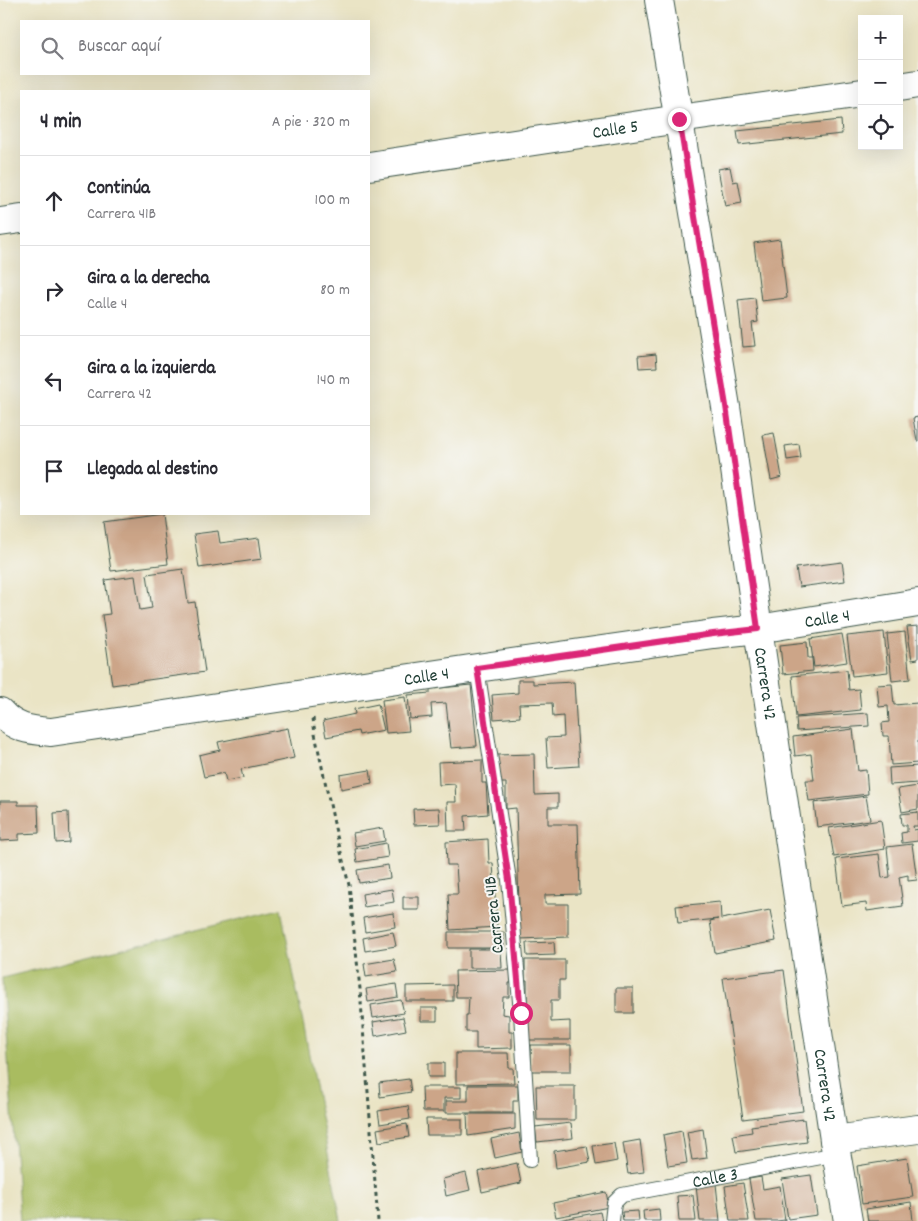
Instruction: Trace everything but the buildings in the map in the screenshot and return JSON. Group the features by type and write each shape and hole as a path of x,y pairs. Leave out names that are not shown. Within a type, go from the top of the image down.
{"street":[{"name":"Carrera 42","path":"659,0 726,406 848,1221"},
{"path":"903,86 918,84"},
{"name":"Calle 5","path":"370,166 858,93"},
{"path":"0,222 20,219"},
{"name":"Calle 4","path":"0,712 8,720 28,730 51,732 477,668 758,629 918,603"},
{"name":"Calle 3","path":"836,1147 918,1129"}],"lane":[{"name":"Carrera 41B","path":"477,668 509,880 521,1013 530,1160"},
{"name":"Calle 3","path":"612,1221 614,1203 622,1195 836,1147"}],"path":[{"path":"310,693 315,734 349,885 360,988 378,1221"}],"green space":[{"path":"281,909 341,1221 20,1221 2,978"}],"route":[{"path":"521,1013 509,880 477,668 758,629 726,406 679,119"}]}
